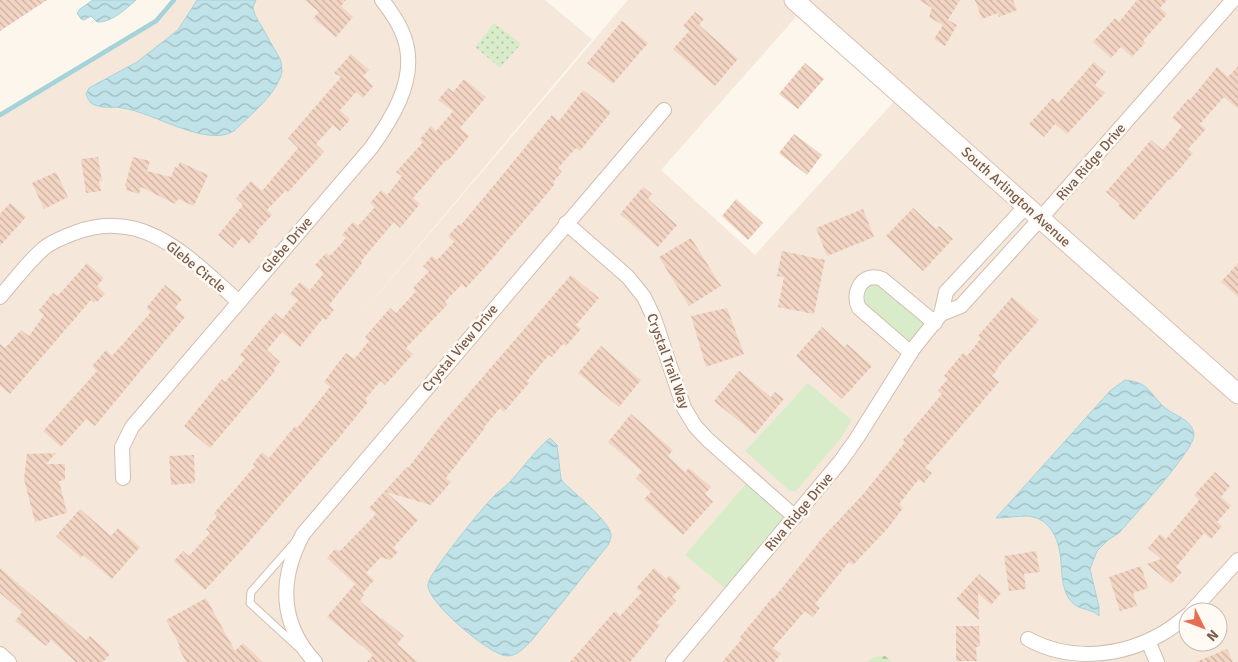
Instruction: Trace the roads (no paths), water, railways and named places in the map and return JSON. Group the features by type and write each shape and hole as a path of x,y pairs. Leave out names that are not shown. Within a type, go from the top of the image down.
{"main road":[{"name":"South Arlington Avenue","path":"794,0 1238,394"}],"street":[{"name":"Glebe Drive","path":"123,478 122,448 132,427 371,148 395,111 407,69 407,48 400,28 382,0"},
{"name":"Riva Ridge Drive","path":"938,318 961,306 1233,0"},
{"name":"Crystal View Drive","path":"314,662 298,639 289,617 286,600 287,572 303,534 566,222 664,110"},
{"name":"Riva Ridge Drive","path":"673,662 795,517 857,438 911,353 938,318 946,292 1026,206"},
{"name":"Crystal Trail Way","path":"566,222 628,277 644,297 654,318 681,401 695,426 707,439 795,517"},
{"name":"Glebe Circle","path":"0,297 44,248 82,230 110,224 131,227 156,236 173,245 239,302"},
{"path":"911,353 859,308 856,302 856,293 860,284 871,278 878,278 938,318"},
{"path":"1200,602 1238,560"},
{"path":"1028,639 1046,648 1088,655 1114,651 1148,641 1178,622"},
{"path":"1148,641 1157,662"},
{"path":"0,654 9,662"}],"lane":[{"path":"310,525 251,592 250,603 314,662"}],"water":[{"path":"93,0 136,0 118,15 108,20 97,22 91,16 84,20 81,19 77,13"},
{"path":"197,0 256,0 253,7 255,15 280,59 282,71 277,85 253,113 234,131 222,135 209,135 194,132 135,111 119,107 102,107 90,102 86,94 89,88 137,62 178,30"},
{"path":"1125,380 1139,383 1148,389 1164,407 1187,421 1194,435 1192,443 1185,454 1162,484 1119,533 1108,540 1097,551 1090,569 1099,607 1099,616 1092,611 1075,605 1068,597 1063,580 1059,547 1053,532 1043,521 1027,516 996,518 1110,391"},
{"path":"550,438 557,445 561,479 609,528 611,539 532,640 518,653 507,656 487,647 460,626 437,602 430,592 428,584 446,554 479,513"}],"waterway":[{"path":"0,115 156,21 174,0"}]}
